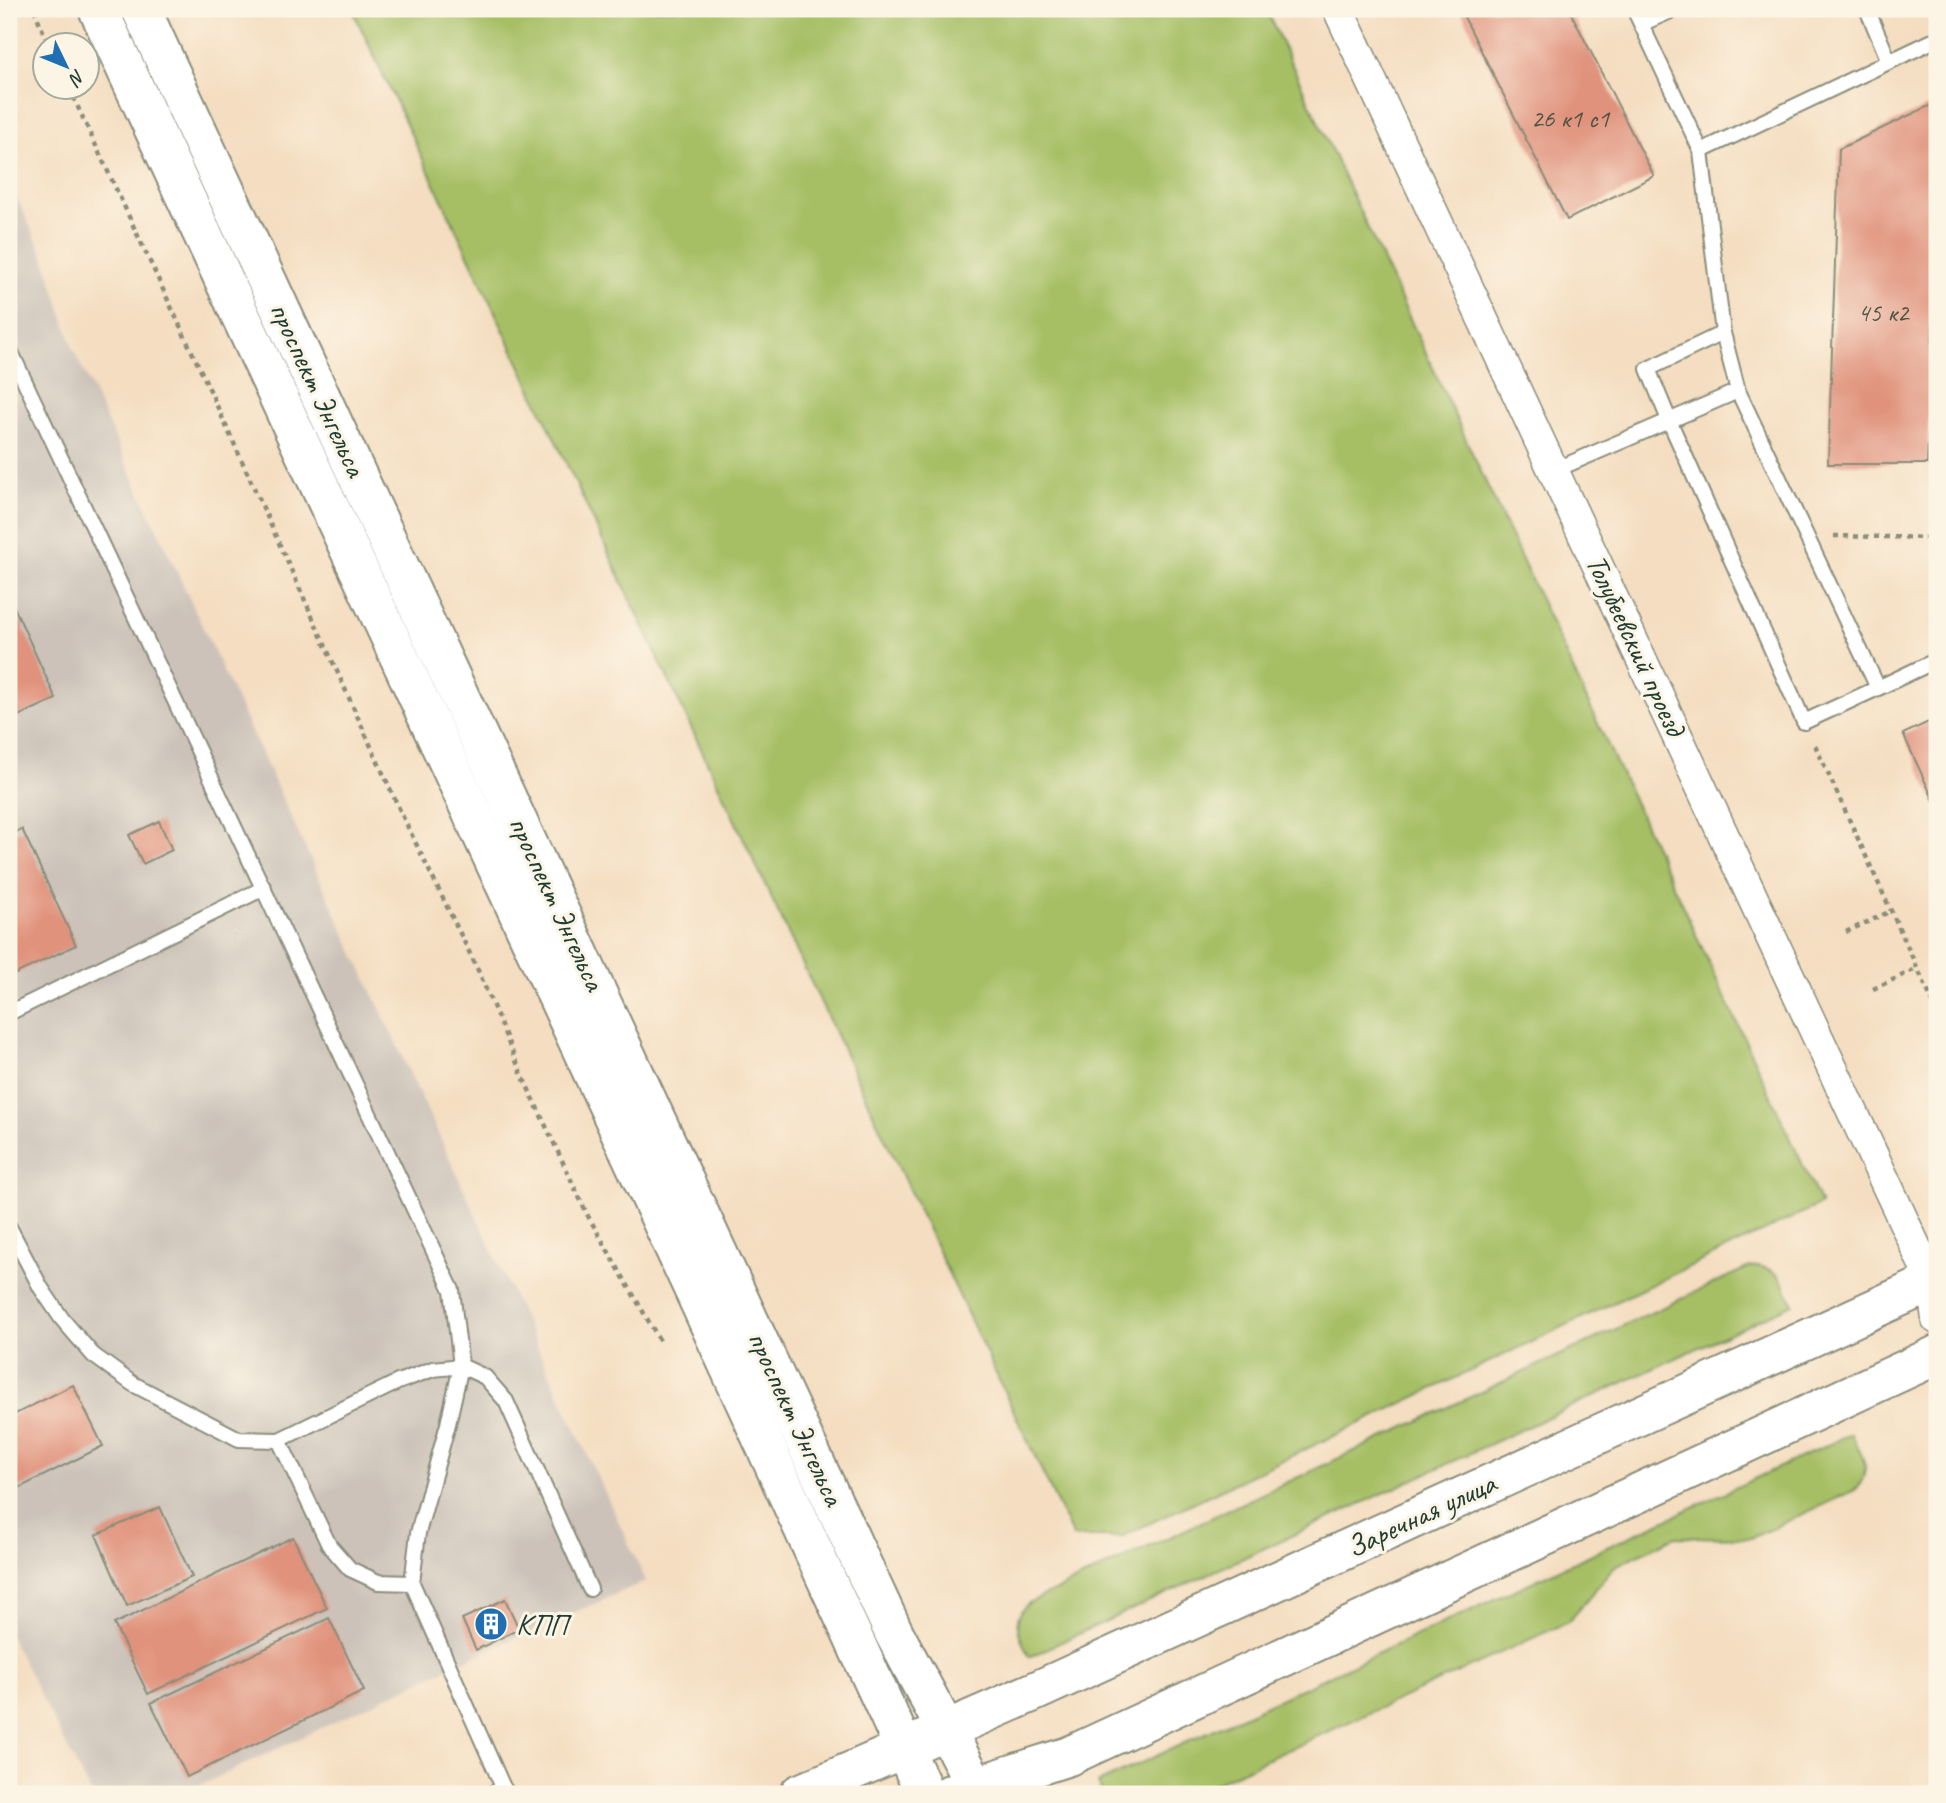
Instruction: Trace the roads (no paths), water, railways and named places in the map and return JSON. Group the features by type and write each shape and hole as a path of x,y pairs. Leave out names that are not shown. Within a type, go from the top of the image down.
{"main road":[{"name":"проспект Энгельса","path":"98,9 925,1794"},
{"name":"проспект Энгельса","path":"141,9 894,1633 946,1729 969,1792"},
{"name":"Заречная улица","path":"799,1794 1936,1293"},
{"path":"969,1792 1069,1756 1937,1355"}],"street":[{"name":"Толубеевский проезд","path":"1338,9 1936,1293"}],"lane":[{"path":"1634,9 1701,151 1723,333 1738,391 1878,688"},
{"path":"1641,24 1675,9"},
{"path":"1867,9 1889,61"},
{"path":"1701,151 1937,39"},
{"path":"1723,333 1648,369 1804,722 1937,660"},
{"path":"9,348 452,1290 461,1366 418,1533 412,1583 500,1792"},
{"path":"1555,470 1738,391"},
{"path":"9,1013 264,888"},
{"path":"9,1227 41,1288 62,1319 93,1355 133,1384 239,1439 279,1440 398,1382 433,1369 461,1366 485,1377 506,1401 590,1588"},
{"path":"279,1440 329,1545 350,1569 378,1582 412,1583"}],"place":[{"name":"КПП","path":"491,1624"}]}
